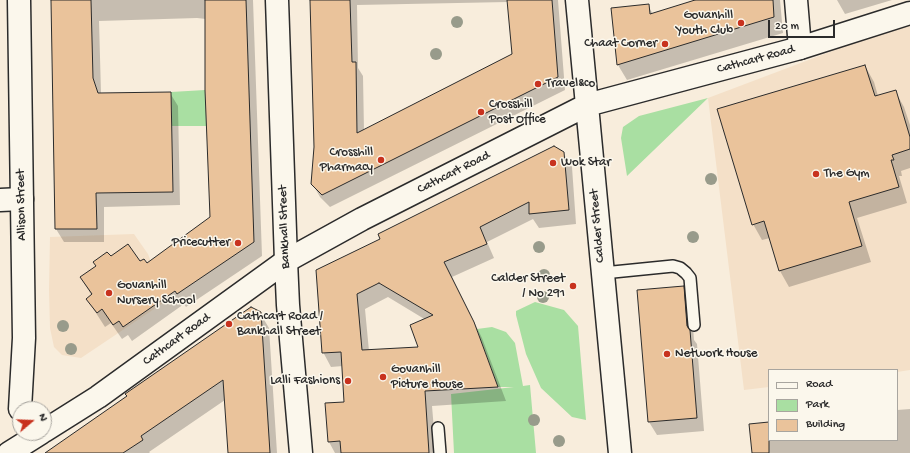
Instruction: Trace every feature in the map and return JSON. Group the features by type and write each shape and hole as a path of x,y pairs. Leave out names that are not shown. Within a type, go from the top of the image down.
{"street":[{"name":"Allison Street","path":"19,0 24,338 20,401"},
{"name":"Bankhall Street","path":"277,0 288,305 301,453"},
{"name":"Calder Street","path":"577,0 620,453"},
{"path":"796,0 800,48"},
{"name":"Cathcart Road","path":"52,426 98,397 286,261 362,219 587,105 800,48 910,12"},
{"path":"0,200 22,199"},
{"path":"15,451 16,441"},
{"path":"15,451 29,441"}],"lane":[{"path":"603,273 673,266 680,268 690,278 694,325"},
{"path":"438,428 440,453"}],"shaded area":[{"path":"910,24 910,370 898,372 898,369 768,369 768,387 744,390 708,98 888,30"},
{"name":"Govanhill Nursery School","path":"134,234 148,254 155,273 172,297 81,358 62,355 54,347 50,328 50,237"}],"green space":[{"path":"205,90 207,126 172,126 171,92"},
{"path":"708,98 627,176 621,138 623,127 639,116"},
{"path":"535,302 564,310 578,326 586,420 572,417 541,388 526,354 516,311"},
{"path":"492,327 506,332 515,343 523,386 530,385 536,453 454,453 451,394 514,387 498,387 477,329"}],"building":[{"path":"51,0 91,0 93,78 98,93 171,92 173,192 96,193 97,229 55,229"},
{"path":"205,0 246,0 254,242 177,294 175,291 123,327 119,321 113,325 102,309 97,313 86,299 92,294 80,277 96,266 93,262 107,252 111,256 128,244 140,261 144,259 147,263 210,217 205,90"},
{"path":"310,0 350,0 352,62 356,62 357,133 512,54 507,0 552,0 558,77 322,195 311,184 314,147"},
{"path":"695,0 773,0 774,17 617,65 611,8 649,4 650,14"},
{"name":"The Gym","path":"865,65 875,96 896,90 910,137 910,149 892,155 894,160 891,160 899,187 849,202 862,246 779,271 764,221 752,225 717,109"},
{"path":"554,146 564,152 569,210 529,214 529,202 480,227 487,244 444,262 474,322 498,387 425,391 429,453 341,453 340,441 328,442 325,403 344,402 341,352 322,353 316,270 380,239 378,234","holes":["379,283 433,315 410,325 418,347 362,350 357,294"]},
{"name":"Network House","path":"684,286 687,326 690,330 697,418 648,422 637,290"},
{"path":"251,307 261,312 270,453 228,453 223,380 141,436 143,440 123,453 45,453 127,396 125,394"},
{"path":"768,422 769,453 752,453 749,424"}],"place":[{"name":"Govanhill Youth Club","path":"741,23"},
{"name":"Chaat Corner","path":"665,44"},
{"name":"Travel&co","path":"538,84"},
{"name":"Crosshill Post Office","path":"481,112"},
{"name":"Crosshill Pharmacy","path":"381,160"},
{"name":"Wok Star","path":"553,163"},
{"name":"The Gym","path":"816,174"},
{"name":"Pricecutter","path":"238,243"},
{"name":"Calder Street / No 291","path":"573,286"},
{"name":"Govanhill Nursery School","path":"109,293"},
{"name":"Cathcart Road / Bankhall Street","path":"229,324"},
{"name":"Network House","path":"667,354"},
{"name":"Govanhill Picture House","path":"383,377"},
{"name":"Lalli Fashions","path":"348,381"}]}
